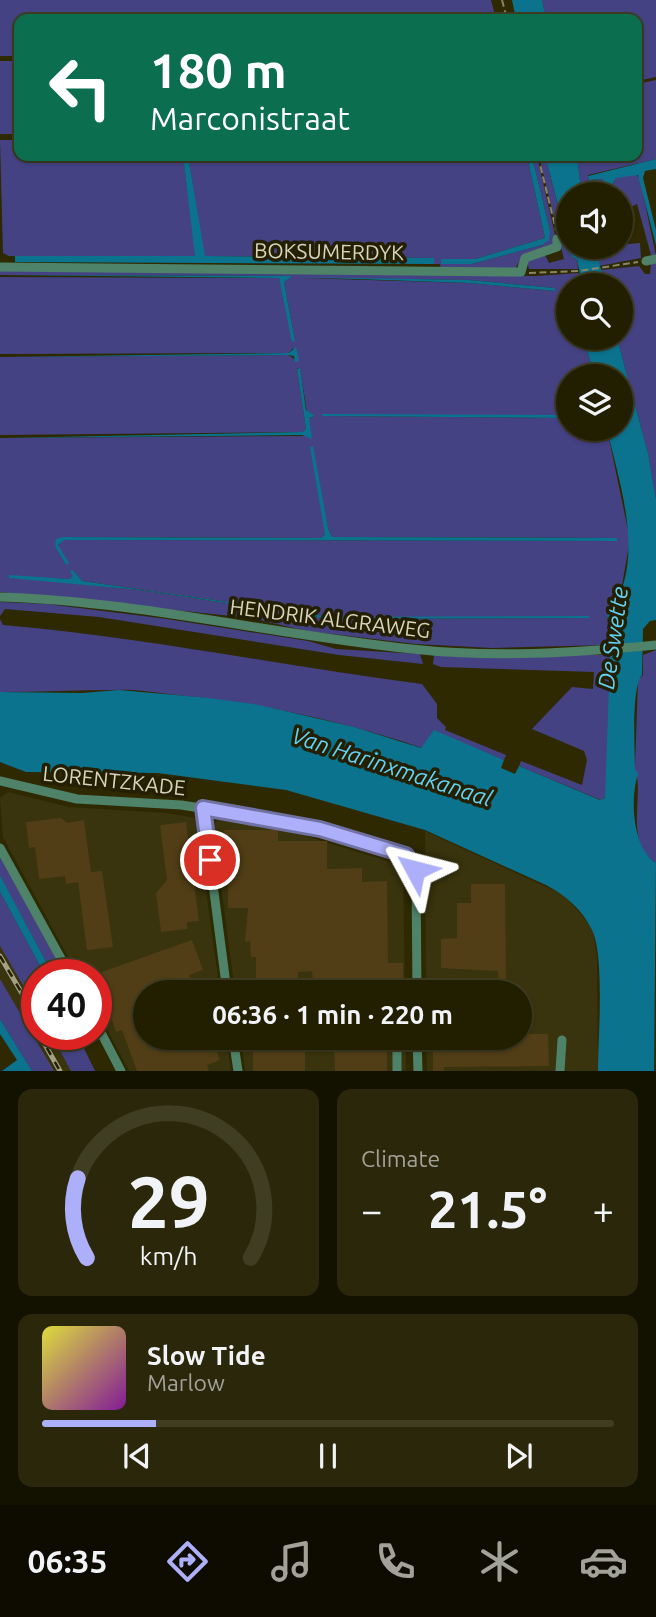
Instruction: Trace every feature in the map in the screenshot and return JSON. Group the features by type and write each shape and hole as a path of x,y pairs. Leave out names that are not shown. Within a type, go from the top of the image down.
{"street":[{"path":"521,272 525,258 556,248"},
{"name":"BOKSUMERDYK","path":"0,267 521,272"},
{"name":"HENDRIK ALGRAWEG","path":"0,597 85,603 416,649 500,653 652,646"},
{"name":"LORENTZKADE","path":"0,781 77,799 203,808 288,821 399,853 411,859 416,876 417,980"},
{"path":"203,808 226,980"},
{"path":"0,848 61,959"},
{"path":"560,1071 562,1040"},
{"path":"110,1050 121,1071"},
{"path":"235,1050 238,1071"},
{"path":"397,1050 397,1071"},
{"path":"417,1050 418,1071"}],"path":[{"path":"539,161 556,235"},
{"path":"521,272 579,271 651,260"}],"shaded area":[{"path":"0,0 491,0 495,14 14,14 14,56 0,56"},
{"path":"542,0 656,0 656,77 642,80 642,14 545,14"},
{"path":"0,61 14,61 14,134 0,134"},
{"path":"656,80 656,159 588,175 589,180 603,179 603,182 580,182 578,161 642,161 642,83"},
{"path":"0,140 14,140 14,161 184,161 196,256 9,256 3,253"},
{"path":"189,161 528,161 545,238 475,259 441,259 472,264 542,245 550,231 533,161 538,161 556,239 554,245 521,259 515,269 441,268 440,264 434,264 434,258 204,256"},
{"path":"540,161 546,161 556,198 556,226"},
{"path":"635,173 640,179 656,256 651,255 637,204 633,206 633,182 614,182 616,177"},
{"path":"640,243 641,258 599,266 597,259 633,259 633,244"},
{"path":"545,255 549,263 577,259 578,269 529,269 527,261"},
{"path":"656,262 656,499 648,453 633,397 633,364 624,364 620,350 633,350 633,273 601,273 600,270 639,266 645,274 650,274 651,263"},
{"path":"0,270 556,275 556,350 587,350 591,364 556,364 556,415 322,416 556,418 556,441 609,441 630,540 622,585 607,617 610,642 605,642 605,645 492,648 416,644 307,631 251,618 0,592 0,438 308,436 309,418 315,416 307,412 300,369 297,368 306,429 302,432 0,435 0,357 288,355 298,361 293,348 289,353 0,354 0,277 279,278 295,341 284,282 293,276 0,275","holes":["300,278 469,280 555,288 555,291 469,283","311,447 332,537 617,538 617,541 63,540 58,545 66,565 55,545 63,537 321,538 325,534 325,528","73,570 82,581 332,617 589,618 331,619 140,590 9,577 69,579 74,576"]},
{"path":"0,602 47,604 167,619 308,641 336,649 420,654 423,664 339,655 99,617 5,609 0,616"},
{"path":"0,619 3,625 161,644 422,684 437,704 437,718 446,727 445,730 506,755 504,760 434,731 422,748 362,729 300,714 207,698 125,690 0,692"},
{"path":"656,650 656,863 646,854 637,831 638,792 635,768 638,680 643,675 643,655"},
{"path":"434,655 606,655 611,658 606,797 601,800 519,766 521,761 582,785 587,760 584,751 532,729 572,687 593,689 594,672 441,667 433,664"},
{"path":"8,792 69,807 166,813 196,818 218,980 133,980 133,1050 228,1050 231,1071 129,1071 112,1039 112,959 69,959 3,837 0,798"},
{"path":"219,820 293,832 403,866 405,980 233,980 213,824"},
{"path":"425,831 564,895 584,918 593,931 597,958 598,1071 427,1071 426,1050 532,1050 532,980 426,980"},
{"path":"0,856 56,959 44,959 0,876"},
{"path":"0,892 36,959 21,959 21,1050 85,1050 95,1071 32,1071 0,1019"},
{"path":"0,892 36,959 21,959 21,982 0,946"},
{"path":"0,979 21,1015 21,1050 42,1050 54,1071 32,1071 0,1019"},
{"path":"60,1050 85,1050 95,1071 71,1071"},
{"path":"242,1050 405,1050 406,1071 245,1071"}],"water":[{"path":"512,0 542,0 545,14 515,14"},
{"path":"656,159 656,169 645,171 643,178 656,230 656,245 638,175 616,178 614,182 603,182 603,179 589,180 588,176"},
{"path":"184,161 189,161 205,256 434,258 434,264 15,262 15,256 195,256"},
{"path":"528,161 533,161 550,231 549,240 542,245 472,264 441,264 441,259 475,259 545,238"},
{"path":"546,161 578,161 580,182 556,182 556,197"},
{"path":"577,259 598,259 602,273 580,273"},
{"path":"0,275 293,276 284,282 295,341 292,342 279,278"},
{"path":"300,277 469,280 555,288 555,291 469,283"},
{"path":"296,347 299,361 295,362 294,356 288,355 0,357 289,353"},
{"path":"587,350 620,350 624,364 591,364"},
{"path":"300,368 306,410 315,416 309,418 312,439 302,435 0,438 302,432 306,429 297,369"},
{"path":"633,397 648,453 656,499 656,620 650,621 643,629 642,675 636,692 634,734 635,768 638,774 634,796 635,822 642,846 656,863 654,1071 598,1071 600,978 596,942 588,922 578,909 546,885 425,830 286,790 158,773 26,772 0,762 0,692 82,693 119,690 259,705 354,727 421,748 434,730 504,760 501,768 515,774 519,766 600,800 605,798 611,631 607,616 619,595 626,573 628,549 624,500 610,441 633,441"},
{"path":"556,415 556,418 322,416"},
{"path":"313,446 332,537 617,538 617,541 64,540 58,545 69,563 66,565 55,546 56,539 63,537 321,538 325,534 310,447"},
{"path":"73,570 82,581 332,617 589,618 331,619 140,590 9,578 9,575 69,579 73,576 70,571"},
{"path":"0,876 44,959 36,959 0,892"},
{"path":"0,1019 32,1071 2,1071 17,1060 0,1034"}],"building":[{"path":"61,818 67,823 84,820 91,872 102,871 113,947 87,950 78,882 66,884 65,876 39,879 35,847 29,848 26,822"},
{"path":"186,822 199,921 187,922 187,929 161,932 156,893 167,880 160,825"},
{"path":"224,830 278,830 278,841 327,841 327,869 362,868 362,882 387,881 388,963 403,963 403,980 313,980 312,971 298,972 298,980 240,980 256,978 256,957 251,957 250,941 245,942 248,908 228,908 228,882 224,882"},
{"path":"471,884 505,884 506,980 498,980 498,971 441,968 441,939 457,938 457,903 471,903"},
{"path":"192,940 203,970 189,975 191,980 133,980 133,1050 216,1050 220,1060 207,1065 209,1071 137,1071 122,1030 116,1032 112,1020 112,968"},
{"path":"532,1034 548,1034 549,1066 444,1067 444,1071 433,1071 433,1050 532,1050"},
{"path":"253,1050 305,1050 305,1071 253,1071"},
{"path":"334,1050 387,1050 387,1071 335,1071"}],"railway":[{"path":"0,956 21,992"},
{"path":"48,1050 60,1071"}],"route":[{"path":"210,860 203,808 320,829 406,855 414,864 415,870"}],"water label":[{"name":"De Swette","path":"613,638"},
{"name":"Van Harinxmakanaal","path":"392,767"}]}
